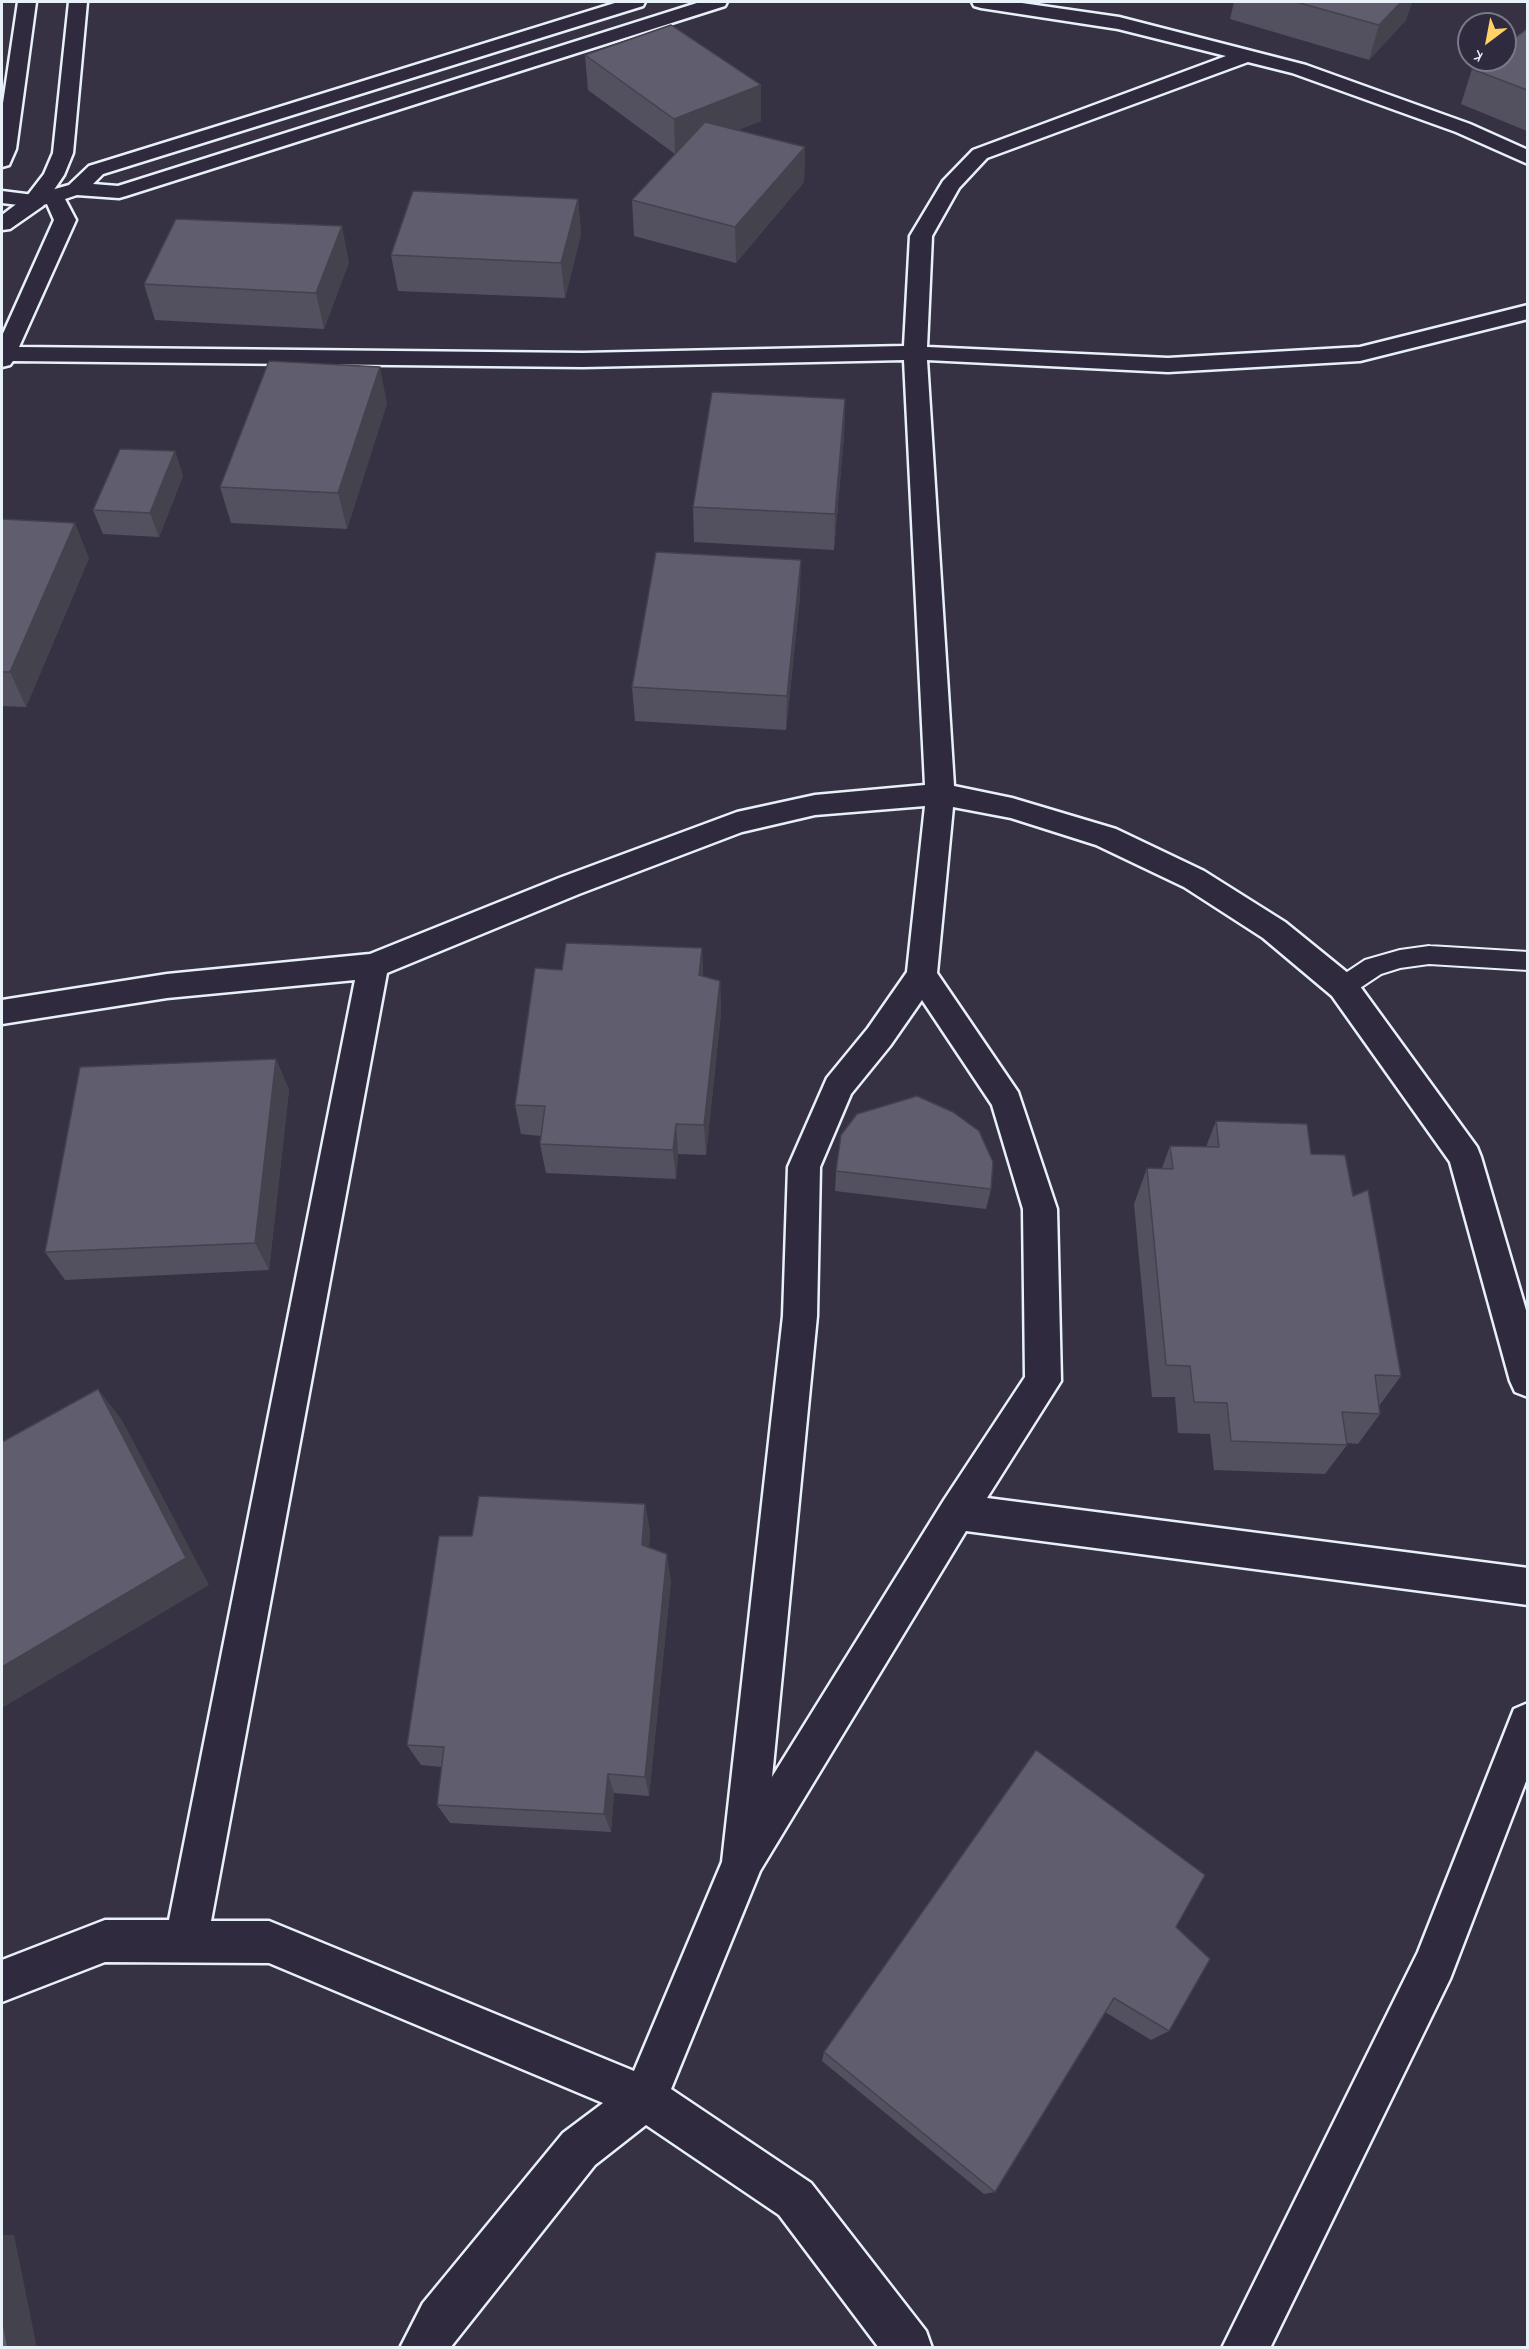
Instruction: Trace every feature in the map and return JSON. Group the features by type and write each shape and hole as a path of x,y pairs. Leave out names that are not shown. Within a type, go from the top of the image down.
{"street":[{"path":"2,161 6,149 27,2"},
{"path":"44,198 63,153 78,2"},
{"path":"76,189 96,170 636,2"},
{"path":"2,224 44,198 76,189 119,192 718,2"},
{"path":"981,2 1119,23 1299,69 1463,128 1527,158"},
{"path":"743,1862 800,1316 804,1167 838,1087 879,1037 922,975 940,794 915,353 921,236 950,185 980,154 1245,56"},
{"path":"2,197 44,198 65,220 3,357 583,360 915,353 1168,365 1360,354 1527,312"},
{"path":"2,1012 167,986 373,966 569,886 737,823 815,805 940,794 1012,808 1106,837 1194,879 1274,930 1343,987 1466,1157 1527,1381"},
{"path":"186,1941 373,966"},
{"path":"423,2348 440,2320 579,2149 645,2098 743,1862 957,1512 1043,1381 1040,1209 1007,1101 922,975"},
{"path":"957,1512 1527,1587"},
{"path":"1245,2348 1435,1964 1527,1723"},
{"path":"2,1981 105,1941 269,1942 645,2098 795,2199 909,2348"}],"lane":[{"path":"1343,987 1373,967 1400,959 1429,956 1527,961"}],"building":[{"path":"1296,2 1401,2 1379,25"},
{"path":"671,25 761,85 674,119 585,55"},
{"path":"1527,29 1527,90 1480,72 1517,72 1517,36"},
{"path":"705,122 805,147 735,227 632,200"},
{"path":"413,191 578,199 561,263 391,255"},
{"path":"176,219 342,226 316,293 144,284"},
{"path":"269,361 380,367 338,493 220,487"},
{"path":"712,392 845,399 835,514 693,507"},
{"path":"120,449 175,451 150,513 93,510"},
{"path":"2,519 75,523 10,672 2,672"},
{"path":"656,552 801,560 787,696 632,687"},
{"path":"566,943 702,948 699,975 720,981 704,1125 676,1124 673,1150 540,1144 545,1106 515,1105 535,968 562,970"},
{"path":"276,1059 255,1243 45,1252 80,1067"},
{"path":"917,1096 953,1112 979,1131 993,1162 991,1189 836,1171 841,1135 857,1114"},
{"path":"1216,1121 1307,1124 1311,1154 1345,1155 1353,1196 1368,1190 1401,1376 1375,1375 1380,1414 1342,1412 1347,1445 1231,1441 1227,1403 1194,1402 1190,1366 1166,1365 1147,1168 1173,1169 1170,1146 1219,1147"},
{"path":"98,1389 186,1558 2,1667 2,1442"},
{"path":"479,1496 645,1504 642,1545 667,1554 645,1777 608,1774 604,1814 437,1805 444,1747 407,1745 439,1536 472,1536"},
{"path":"1036,1750 1205,1875 1176,1927 1210,1959 1169,2031 1114,1998 995,2192 824,2052"},
{"path":"2,2317 8,2348 2,2348"}]}
